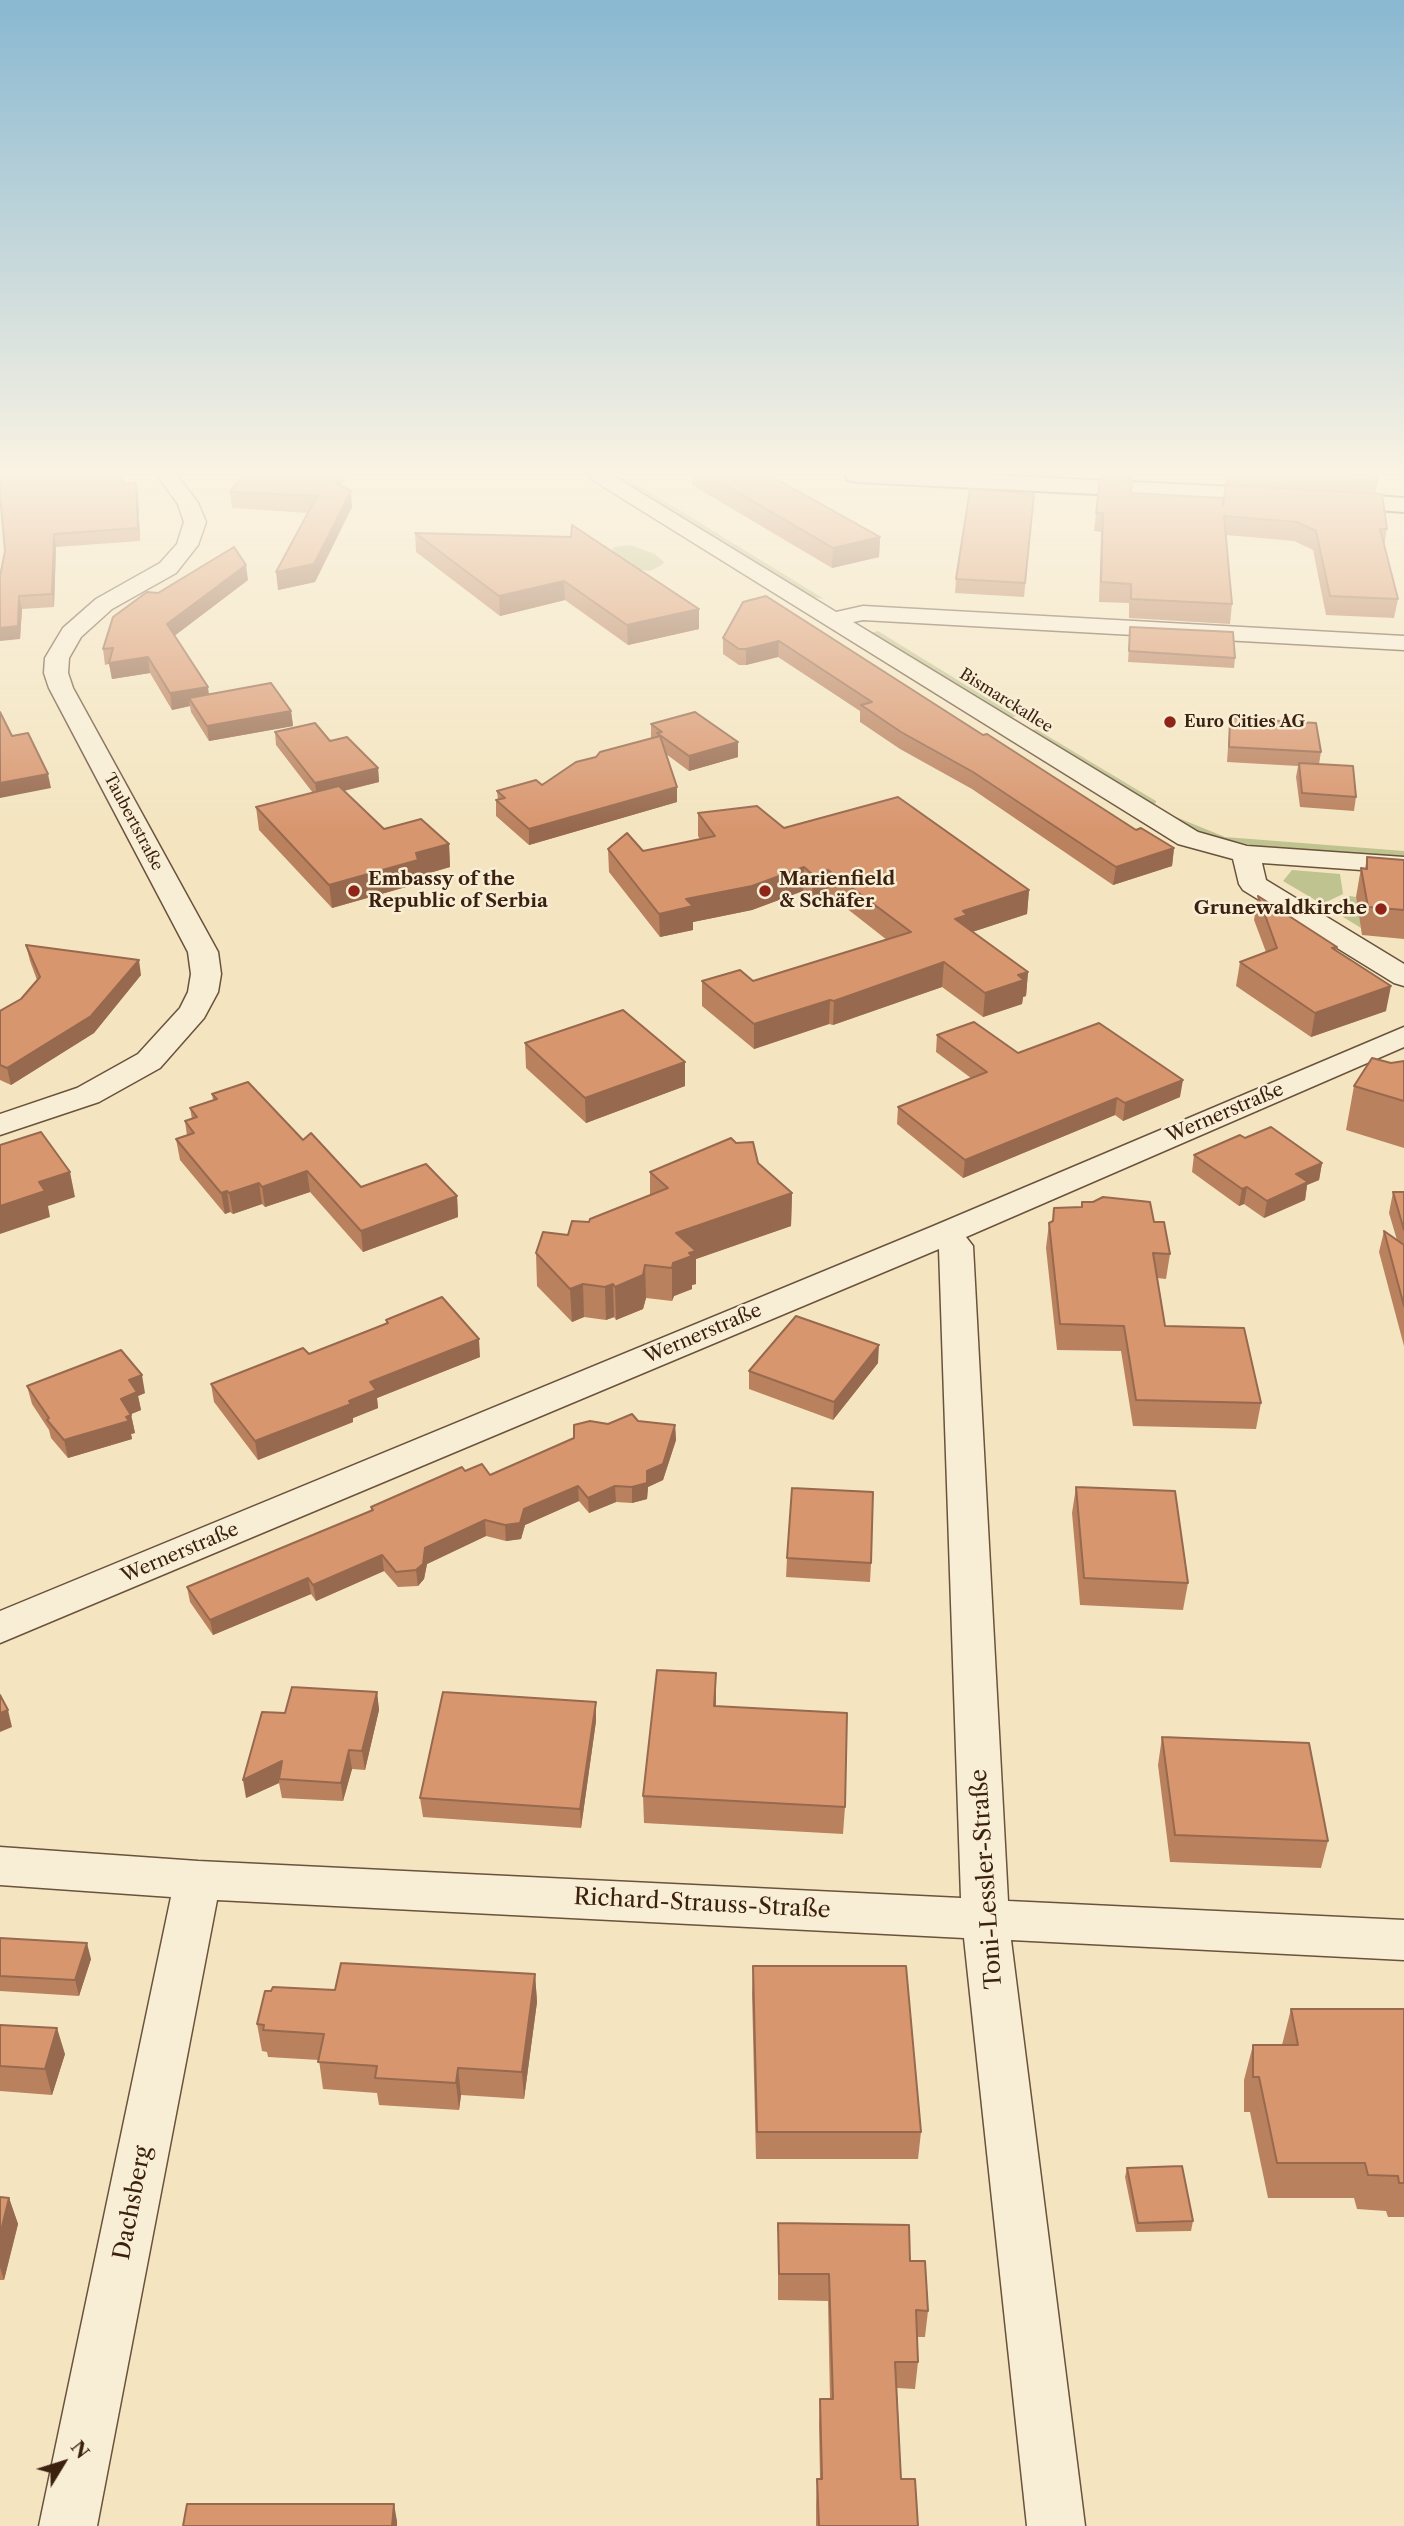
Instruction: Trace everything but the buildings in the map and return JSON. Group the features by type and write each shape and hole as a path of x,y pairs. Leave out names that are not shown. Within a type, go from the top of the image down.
{"street":[{"name":"Taubertstraße","path":"0,1125 88,1095 149,1061 193,1012 203,992 206,974 203,952 56,673 57,658 71,633 104,604 124,593"},
{"name":"Bismarckallee","path":"790,593 1148,816 1188,838 1246,853 1404,864"},
{"name":"Bismarckallee","path":"830,593 1211,826 1252,835 1404,846"},
{"path":"834,620 863,613 1404,643"},
{"path":"1246,853 1254,884 1404,977"},
{"name":"Wernerstraße","path":"0,1628 943,1234 1404,1036"},
{"name":"Toni-Lessler-Straße","path":"943,1234 956,1246 985,1918 1056,2526"},
{"name":"Richard-Strauss-Straße","path":"0,1866 198,1880 1404,1940"},
{"name":"Dachsberg","path":"68,2526 198,1880"}],"green space":[{"path":"802,593 814,593 824,599"},
{"path":"878,631 1016,716 1005,720 867,634"},
{"path":"1036,729 1156,803 1147,806 1026,732"},
{"path":"1176,817 1225,837 1404,851 1404,859 1264,848 1212,836 1169,819"},
{"path":"1292,870 1340,874 1343,894 1322,904 1283,881"},
{"path":"1350,896 1356,897 1361,928 1327,907"}],"place":[{"name":"Euro Cities AG","path":"1170,722"},
{"name":"Embassy of the Republic of Serbia","path":"354,891"},
{"name":"Marienfield & Schäfer","path":"765,891"},
{"name":"Grunewaldkirche","path":"1381,909"}]}
